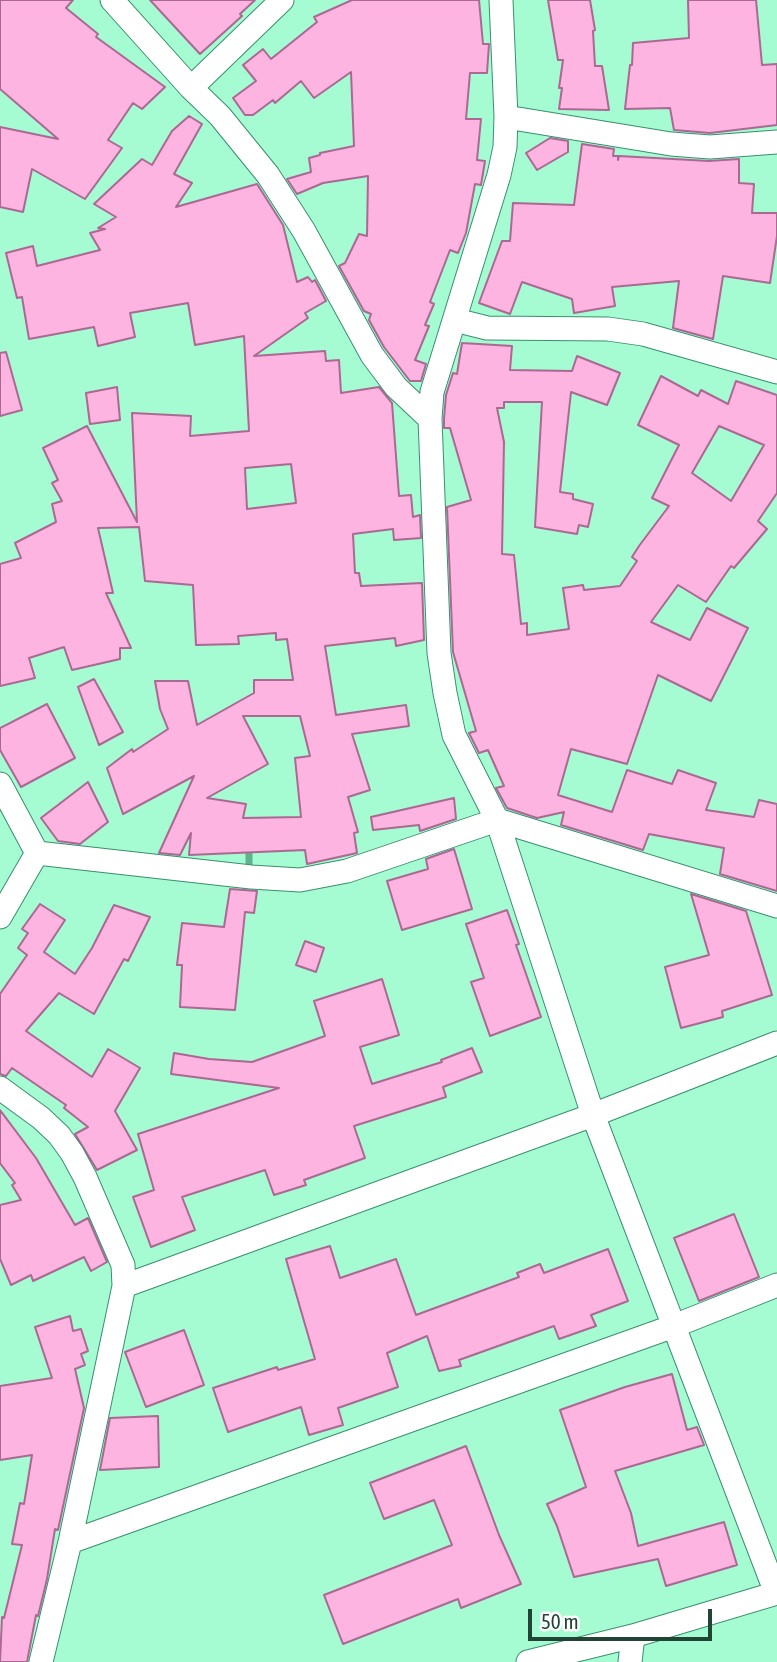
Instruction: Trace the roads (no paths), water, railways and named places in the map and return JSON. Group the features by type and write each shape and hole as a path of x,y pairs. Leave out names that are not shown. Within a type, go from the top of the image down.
{"street":[{"path":"112,0 191,88 220,116 268,175 304,231 372,355 396,387 430,419"},
{"path":"191,88 282,0"},
{"path":"500,0 505,147 499,176 432,392 430,419 439,653 445,693 454,735 498,820 593,1115 777,1593 633,1636 527,1662"},
{"path":"506,117 671,144 710,147 777,142"},
{"path":"454,320 487,327 608,329 643,334 777,372"},
{"path":"0,783 37,853"},
{"path":"37,853 300,880 347,871 498,820 777,906"},
{"path":"0,917 37,853"},
{"path":"124,1286 593,1115 777,1043"},
{"path":"0,1088 41,1118 59,1135 72,1153 123,1265 124,1286 70,1542 41,1662"},
{"path":"70,1542 674,1326 777,1285"},
{"path":"630,1662 633,1636"}],"waterway":[{"path":"249,844 249,874"}]}
